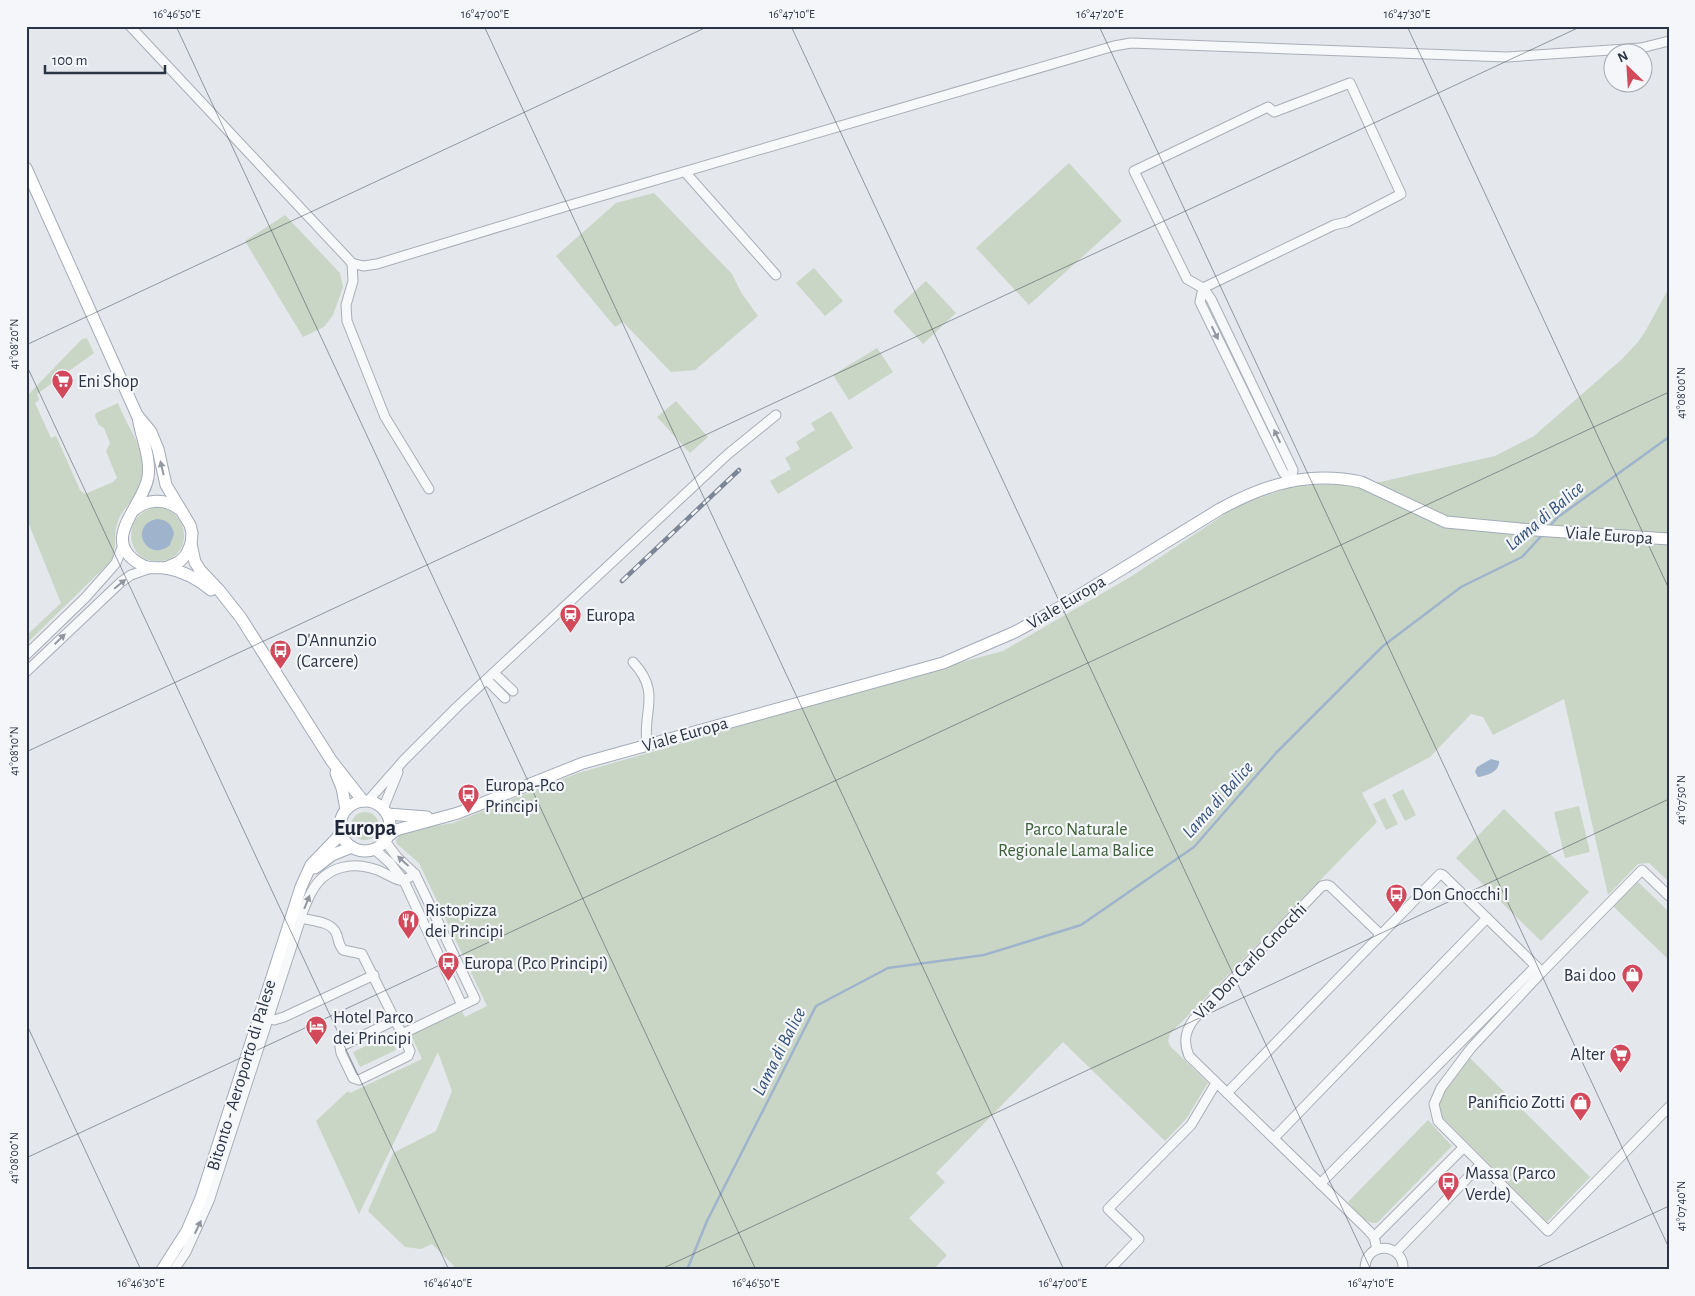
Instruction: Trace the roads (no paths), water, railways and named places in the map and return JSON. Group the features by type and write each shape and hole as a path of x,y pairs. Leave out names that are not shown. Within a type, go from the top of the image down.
{"main road":[{"path":"26,168 138,415 151,432 158,449 166,485 190,525 192,533 191,544 195,562 249,630 331,760 366,801"},
{"path":"138,415 148,467 145,488 125,523 122,537 123,545 132,559 141,565 151,568 165,568 187,574 201,582 232,608"},
{"name":"Viale Europa","path":"386,839 396,830 458,813 568,768 647,744 943,663 981,648 1057,609 1243,496 1276,484 1318,478 1346,479 1361,482 1446,522 1669,540"},
{"path":"132,511 145,503 153,501 169,503 182,512"},
{"path":"165,568 179,562 186,555 191,544"},
{"path":"331,760 342,788 346,810"},
{"path":"366,801 373,802 385,812 390,830 386,839 374,849 366,850 352,847 347,843 341,831 341,820 351,805 366,801"},
{"name":"Viale Europa","path":"385,812 429,817 458,813"},
{"name":"Bitonto - Aeroporto di Palese","path":"162,1270 180,1244 201,1198 263,1018 277,960 300,891 311,865 337,838 341,831"},
{"path":"308,874 332,855 352,847"}],"street":[{"path":"130,26 352,263 362,266 377,264 1114,46 1131,43 1507,57 1641,48 1669,41"},
{"path":"1204,288 1187,279 1134,171 1268,107 1274,112 1350,83 1402,194 1347,222 1334,225 1204,288 1200,302 1282,472 1291,481"},
{"path":"685,172 776,275"},
{"path":"352,263 353,281 346,304 347,321 385,417 428,489"},
{"path":"366,801 458,706 728,454 776,415"},
{"path":"26,654 85,598 116,563 123,545"},
{"path":"26,672 93,607 131,575 151,568"},
{"path":"633,662 641,671 648,689 650,702 646,736 647,744"},
{"path":"494,673 513,691"},
{"path":"487,680 505,698"},
{"path":"385,812 390,789 404,760"},
{"path":"386,839 398,857 415,874 475,999 402,1034"},
{"path":"374,849 390,863 404,881 462,1005"},
{"path":"174,1270 186,1252 200,1224 236,1118 263,1018 312,891 323,876 334,869 354,865 384,873 396,880 404,881 415,874"},
{"path":"1320,1184 1642,870 1669,896"},
{"path":"1227,1093 1440,874 1539,969"},
{"name":"Via Don Carlo Gnocchi","path":"1374,1237 1189,1056 1184,1046 1189,1025 1322,886 1330,886 1381,935"},
{"path":"277,960 291,940 301,918"},
{"path":"301,918 330,925 334,930 338,943 344,950 362,954 374,975 410,1051 408,1056 359,1080 353,1078 341,1054 340,1047 395,1020"},
{"path":"1274,1138 1487,918"},
{"path":"447,975 460,968"},
{"path":"1539,969 1471,1048 1441,1088 1434,1104 1438,1121 1463,1148 1548,1231 1669,1107"},
{"path":"263,1018 274,1020 284,1017 374,975"},
{"path":"1109,1270 1139,1239 1108,1209 1191,1125 1216,1083"},
{"path":"222,1134 236,1118"},
{"path":"1377,1249 1374,1237 1463,1148"},
{"path":"1396,1252 1480,1165"},
{"path":"201,1198 216,1179"},
{"path":"1356,1270 1372,1252 1377,1249 1389,1248 1396,1252 1402,1260 1402,1270"},
{"path":"1365,1270 1366,1260"}],"water":[{"path":"156,519 168,523 172,527 174,534 170,545 162,550 154,550 148,547 142,536 143,529 147,523"},
{"path":"1491,759 1499,761 1495,771 1478,777 1475,772 1477,767"}],"waterway":[{"name":"Lama di Balice","path":"1548,528 1558,517 1669,437"},
{"name":"Lama di Balice","path":"687,1270 707,1221 816,1006 888,968 984,955 1081,925 1194,847 1276,753 1383,646 1461,587 1522,557 1543,534"}],"railway":[{"path":"622,581 739,470"}],"place":[{"name":"Eni Shop","path":"62,400"},
{"name":"Europa","path":"570,634"},
{"name":"D'Annunzio (Carcere)","path":"280,669"},
{"name":"Europa-P.co Principi","path":"469,814"},
{"name":"Don Gnocchi I","path":"1396,913"},
{"name":"Ristopizza dei Principi","path":"409,939"},
{"name":"Europa (P.co Principi)","path":"448,982"},
{"name":"Bai doo","path":"1632,994"},
{"name":"Hotel Parco dei Principi","path":"317,1046"},
{"name":"Alter","path":"1621,1073"},
{"name":"Panificio Zotti","path":"1581,1121"},
{"name":"Massa (Parco Verde)","path":"1449,1202"}],"district":[{"name":"Europa","path":"365,827"}],"park label":[{"name":"Parco Naturale Regionale Lama Balice","path":"1076,840"}]}
